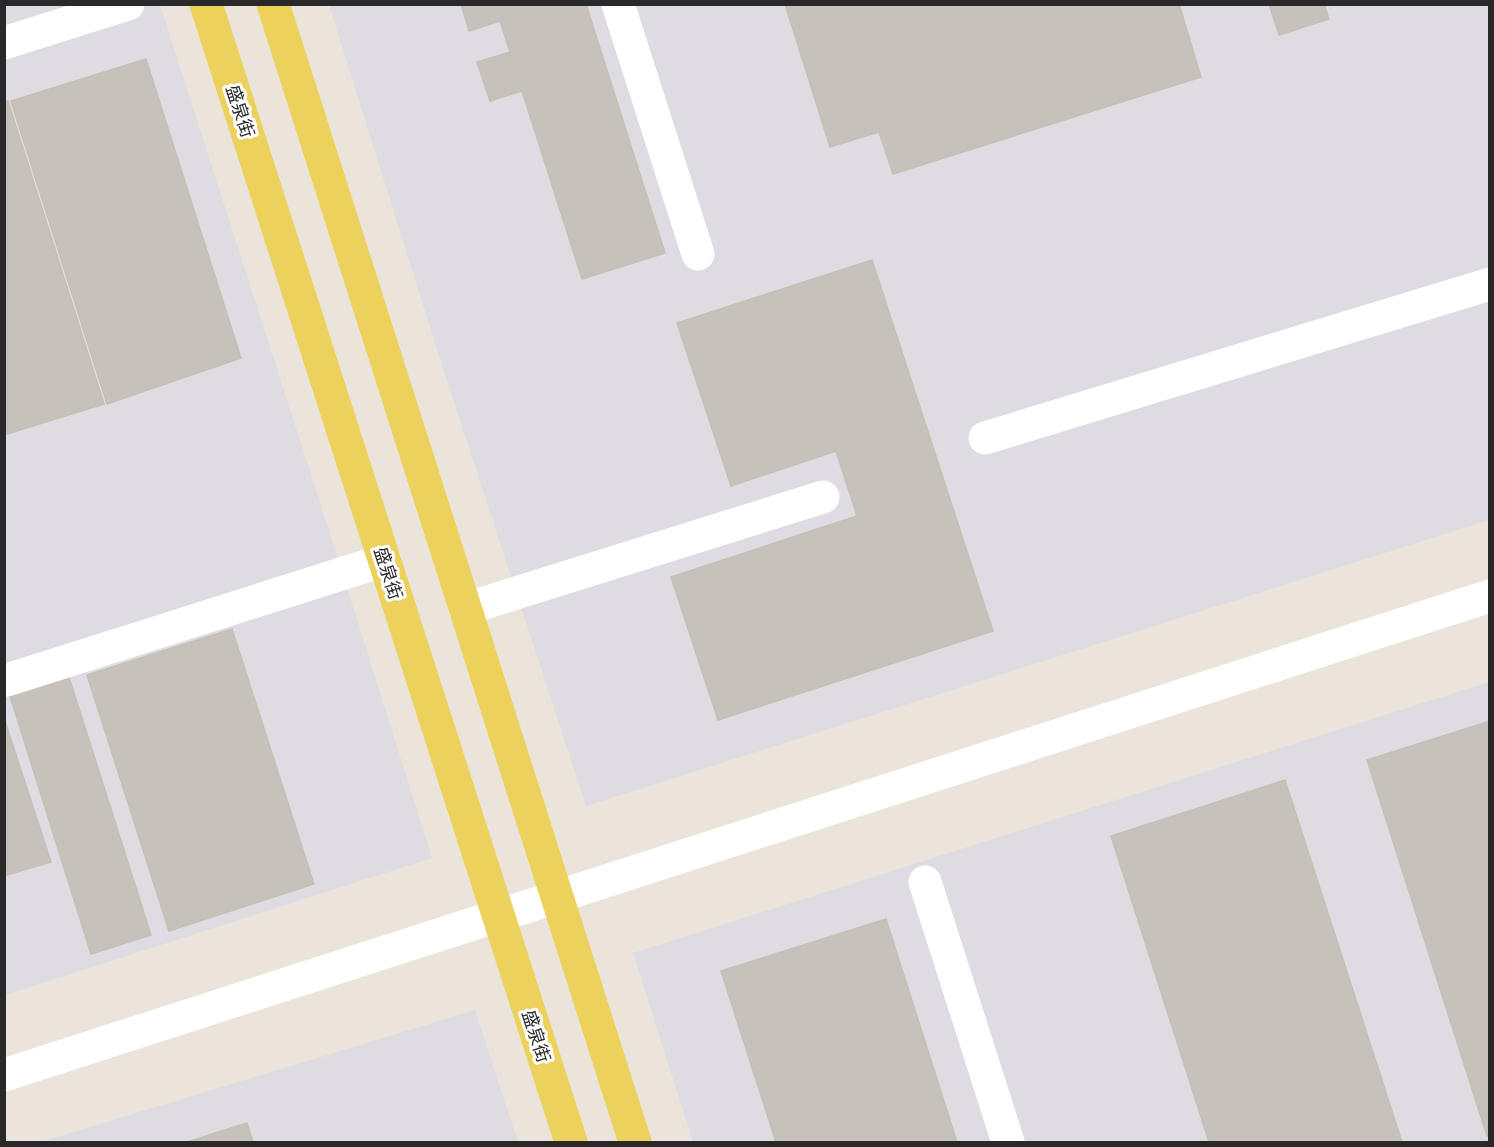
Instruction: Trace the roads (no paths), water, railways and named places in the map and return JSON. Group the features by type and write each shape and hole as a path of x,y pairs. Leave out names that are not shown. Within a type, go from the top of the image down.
{"main road":[{"name":"盛泉街","path":"207,4 571,1143"},
{"path":"273,4 635,1143"}],"street":[{"path":"4,44 128,4"},
{"path":"618,4 698,254"},
{"path":"985,438 1490,284"},
{"path":"465,609 823,497"},
{"path":"7,680 385,560"},
{"path":"4,1075 1490,596"},
{"path":"925,882 1008,1143"}]}
